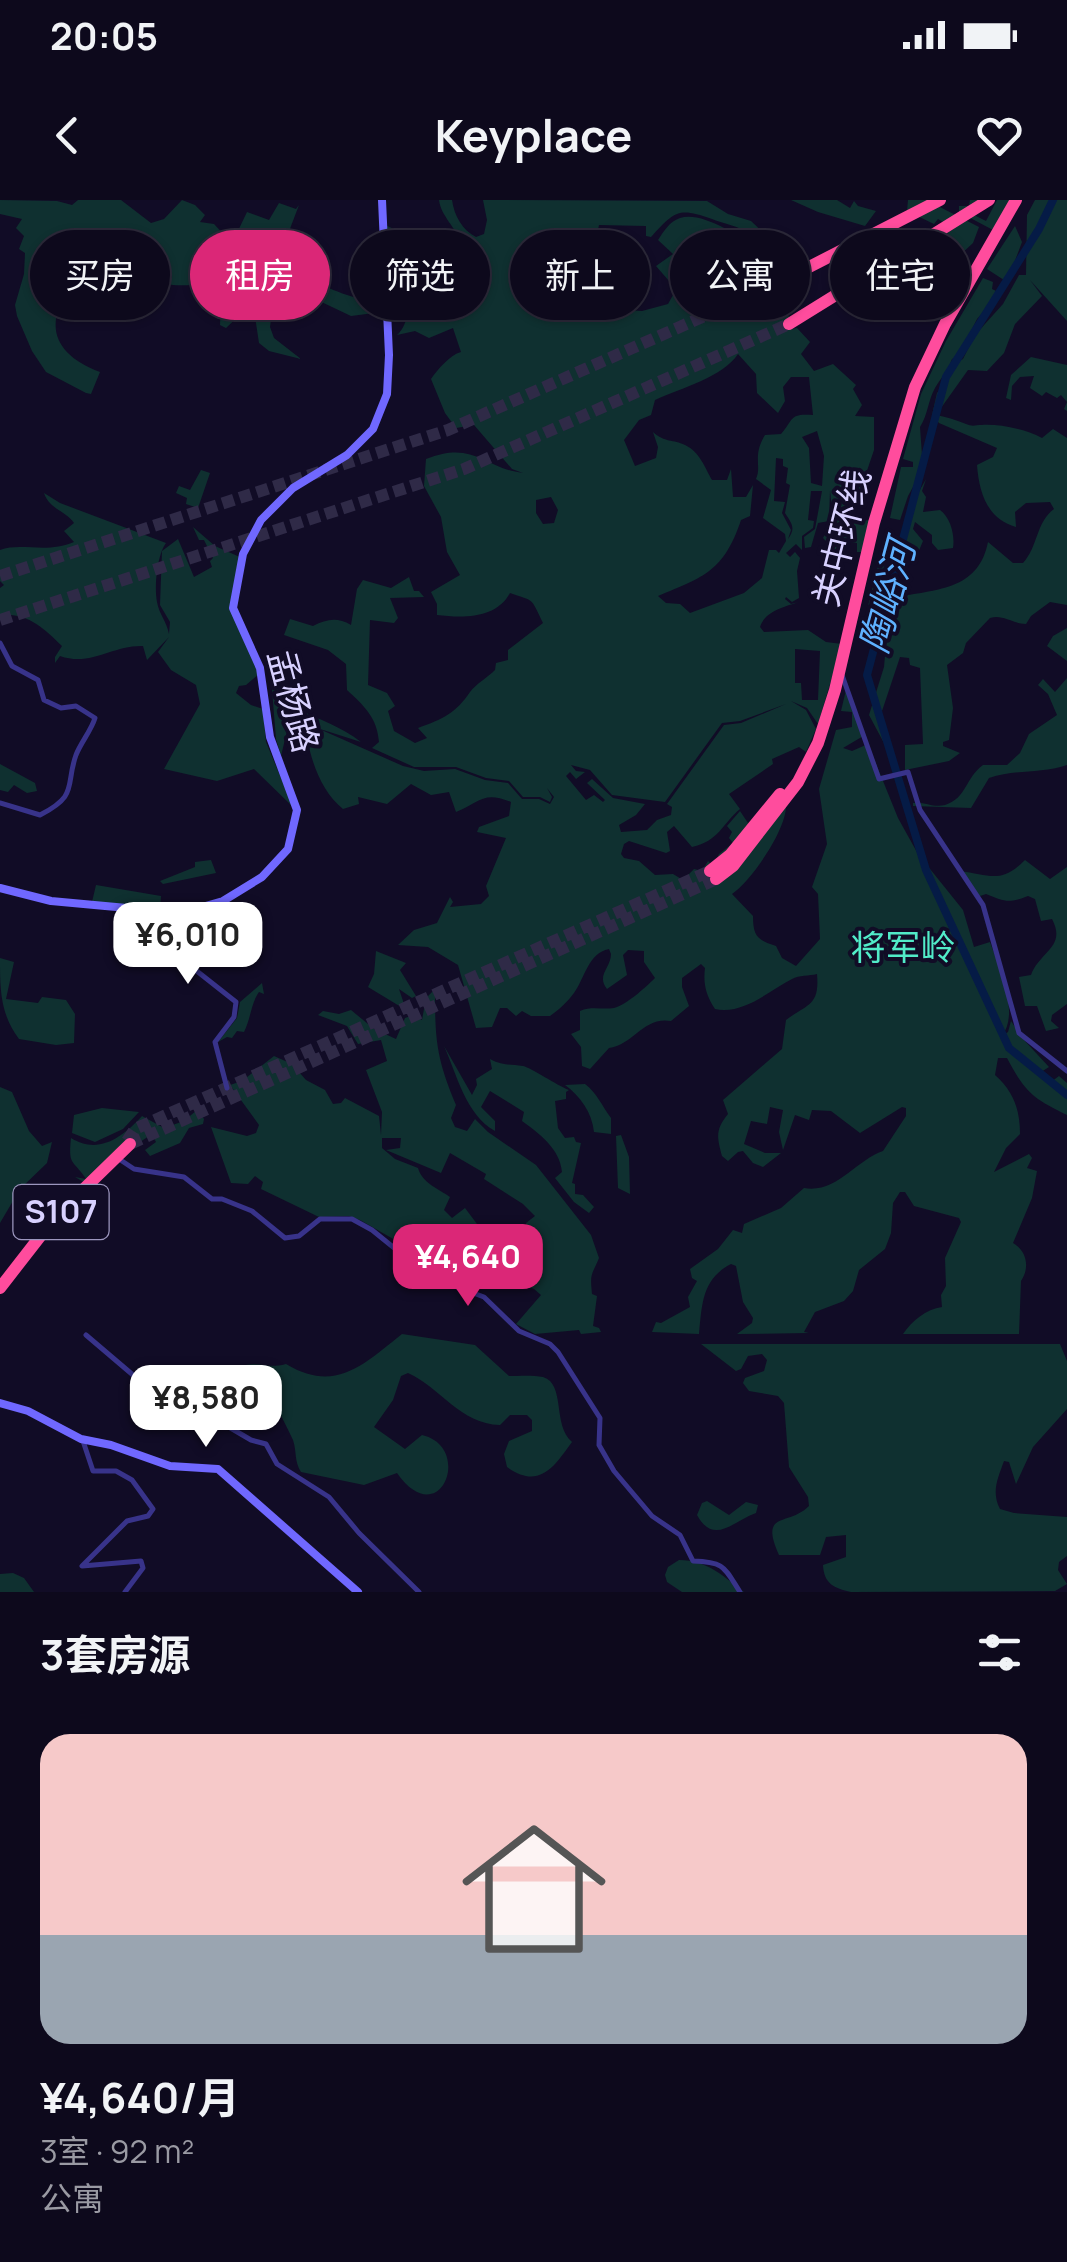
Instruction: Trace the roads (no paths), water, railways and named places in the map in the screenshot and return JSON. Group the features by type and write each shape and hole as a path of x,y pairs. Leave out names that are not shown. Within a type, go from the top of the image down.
{"highway":[{"path":"810,266 940,200"},
{"path":"789,324 989,200"},
{"name":"关中环线","path":"1013,200 915,387 874,523 840,670 818,743 798,782 733,866 713,875 794,780 832,681 871,518 911,385 942,322 1013,200"},
{"name":"S107","path":"0,1277 53,1214 129,1142 56,1216 0,1288"}],"main road":[{"name":"孟杨路","path":"0,888 51,900 181,913 223,901 262,877 288,849 297,810 270,737 260,668 234,608 243,554 261,520 293,488 348,455 373,429 387,394 382,200"},
{"path":"0,1403 28,1411 81,1438 170,1466 218,1469 358,1592"}],"street":[{"path":"0,643 12,666 38,680 44,700 61,708 76,706 95,718 75,756 72,783 63,800 40,815 0,803"},
{"path":"840,670 880,779 908,772 920,810 983,905 1018,1033 1067,1071"},
{"path":"147,910 150,928 143,960 148,963 164,954 179,957 236,1002 234,1016 215,1042 227,1088"},
{"path":"116,1157 134,1170 184,1177 212,1199 252,1211 285,1238 299,1236 320,1219 352,1219 394,1244 430,1276 497,1306 516,1329 550,1344 558,1352 600,1418 600,1449 632,1494 652,1516 680,1535 693,1561 720,1564 740,1592"},
{"path":"86,1335 133,1375 154,1407 176,1418 222,1423 266,1444 277,1464 329,1497 346,1520 420,1592"},
{"path":"81,1438 93,1471 116,1471 132,1480 153,1509 148,1516 133,1518 120,1527 82,1566 142,1561 143,1568 125,1592"}],"waterway":[{"name":"陶峪河","path":"1053,200 1039,229 946,377 867,675 926,870 1009,1048 1067,1095"}],"tunnel":[{"path":"0,576 448,430 696,320"},
{"path":"0,620 464,469 789,324"},
{"path":"127,1141 135,1129 710,871"},
{"path":"130,1144 716,879"}],"park label":[{"name":"将军岭","path":"903,948"}]}
